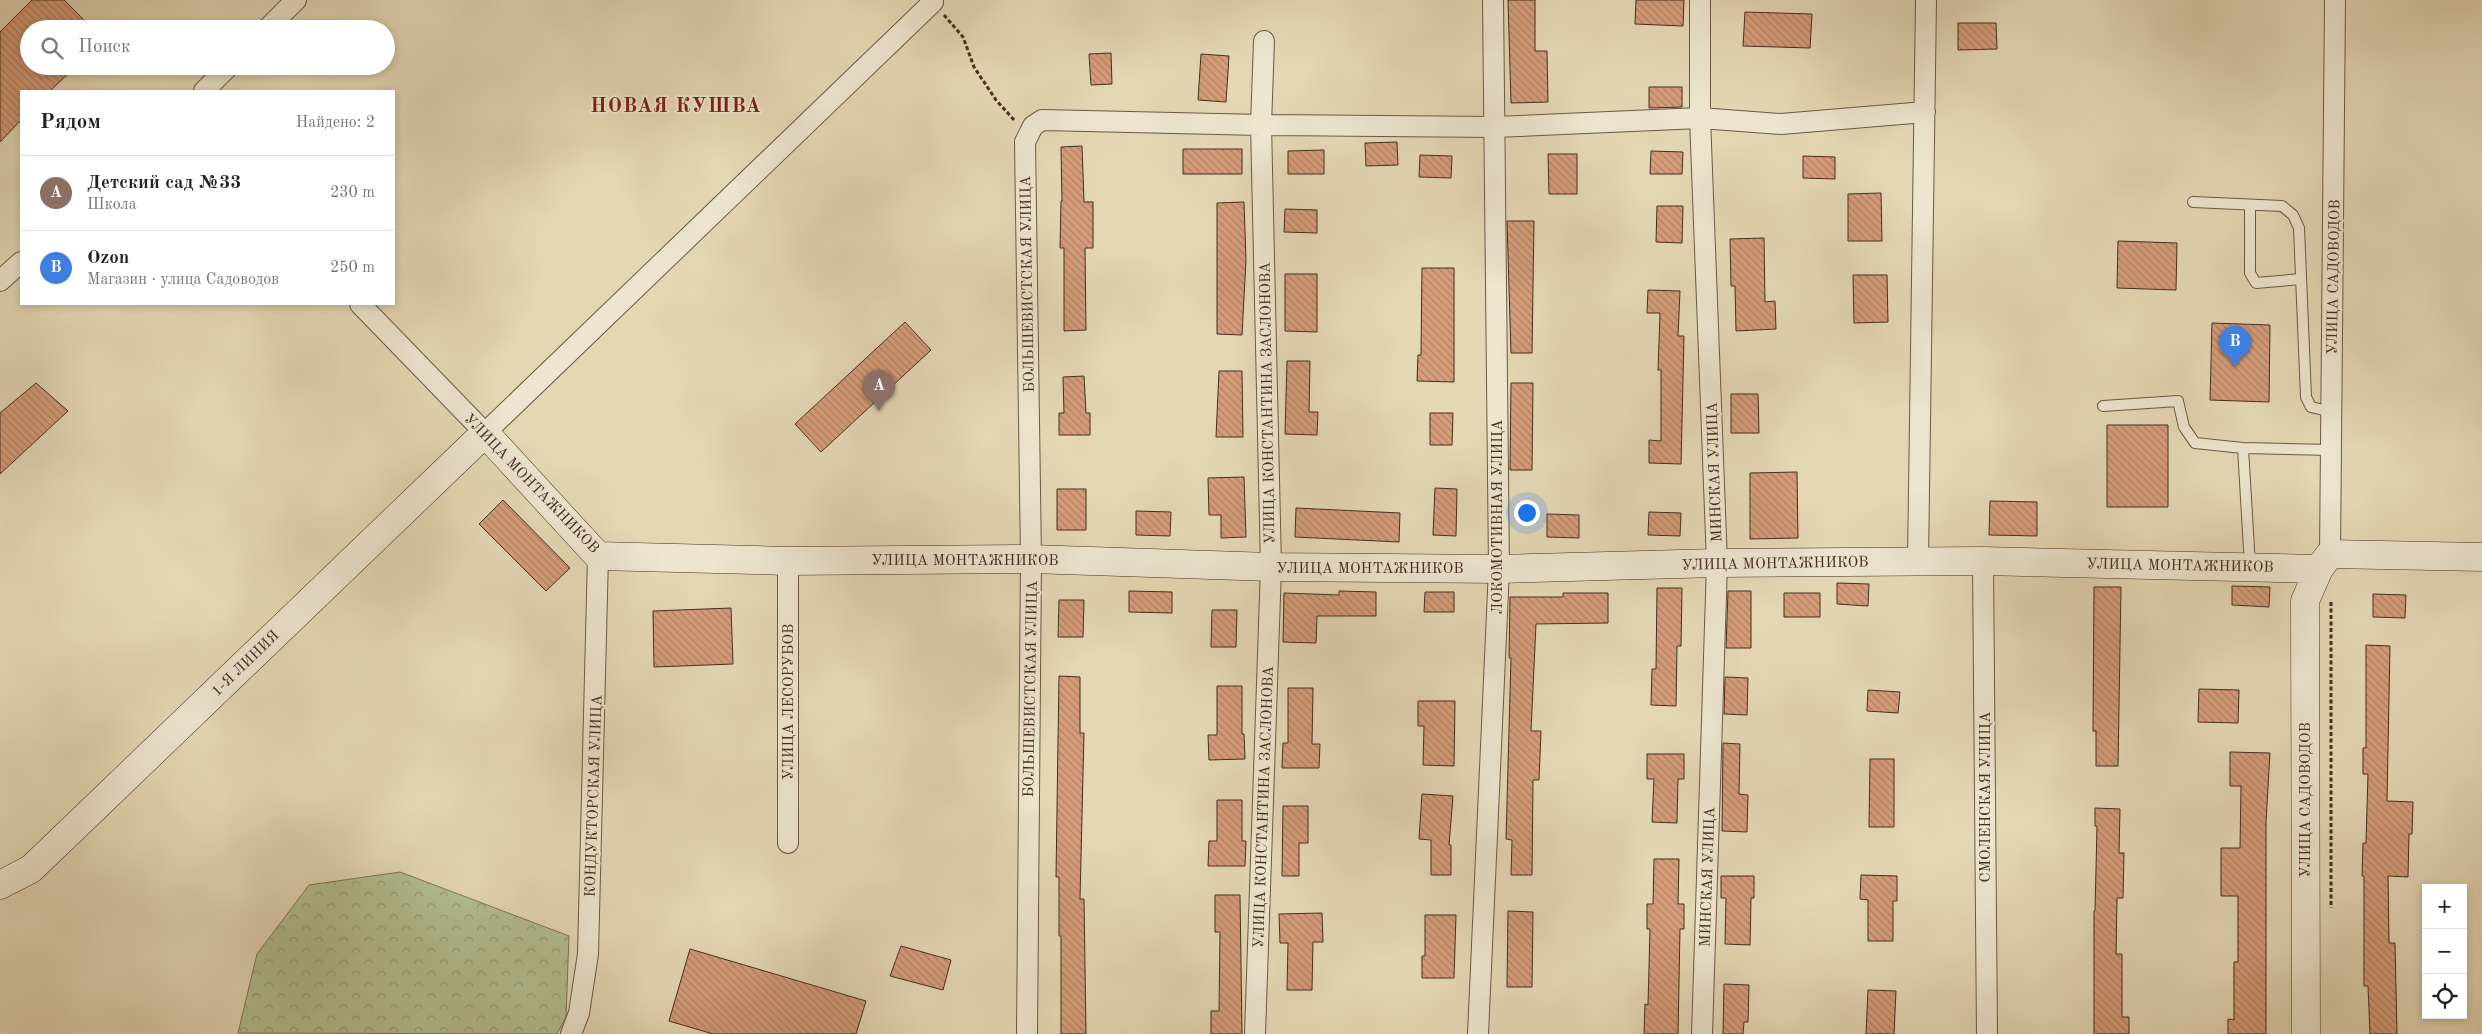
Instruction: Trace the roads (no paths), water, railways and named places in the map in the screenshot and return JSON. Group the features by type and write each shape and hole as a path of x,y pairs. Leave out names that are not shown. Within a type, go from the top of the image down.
{"street":[{"path":"276,20 296,0"},
{"name":"ЛОКОМОТИВНАЯ УЛИЦА","path":"1478,1034 1499,569 1493,0"},
{"name":"МИНСКАЯ УЛИЦА","path":"1700,0 1700,118 1717,563 1702,1034"},
{"path":"1918,562 1926,0"},
{"name":"УЛИЦА САДОВОДОВ","path":"2306,1034 2305,601 2324,561 2331,450 2335,0"},
{"path":"485,433 933,2"},
{"name":"УЛИЦА КОНСТАНТИНА ЗАСЛОНОВА","path":"1256,1034 1271,567 1261,125 1264,41"},
{"path":"205,90 220,75"},
{"path":"1261,125 1494,127 1700,118 1781,124 1925,112"},
{"name":"БОЛЬШЕВИСТСКАЯ УЛИЦА","path":"1027,1034 1031,559 1025,142 1033,126 1042,120 1261,125"},
{"path":"0,281 20,263"},
{"name":"УЛИЦА МОНТАЖНИКОВ","path":"361,305 485,433 598,556 788,561 1031,559 1271,567 1499,569 1717,563 1984,561 2250,567 2324,561 2482,557"},
{"name":"1-Я ЛИНИЯ","path":"0,885 31,869 485,433"},
{"name":"КОНДУКТОРСКАЯ УЛИЦА","path":"571,1034 579,1013 588,954 598,556"},
{"name":"УЛИЦА ЛЕСОРУБОВ","path":"788,561 788,843"},
{"name":"СМОЛЕНСКАЯ УЛИЦА","path":"1984,561 1987,1034"}],"lane":[{"path":"2193,202 2282,206 2293,214 2299,228 2306,397 2312,407 2332,412"},
{"path":"2250,205 2250,274 2256,283 2301,279"},
{"path":"2103,406 2178,401 2184,427 2195,443 2243,448 2331,450"},
{"path":"2243,448 2250,567"}],"place":[{"name":"Ozon","path":"2235,367"},
{"name":"Детский сад №33","path":"879,411"}],"district":[{"name":"НОВАЯ КУШВА","path":"676,105"}]}
